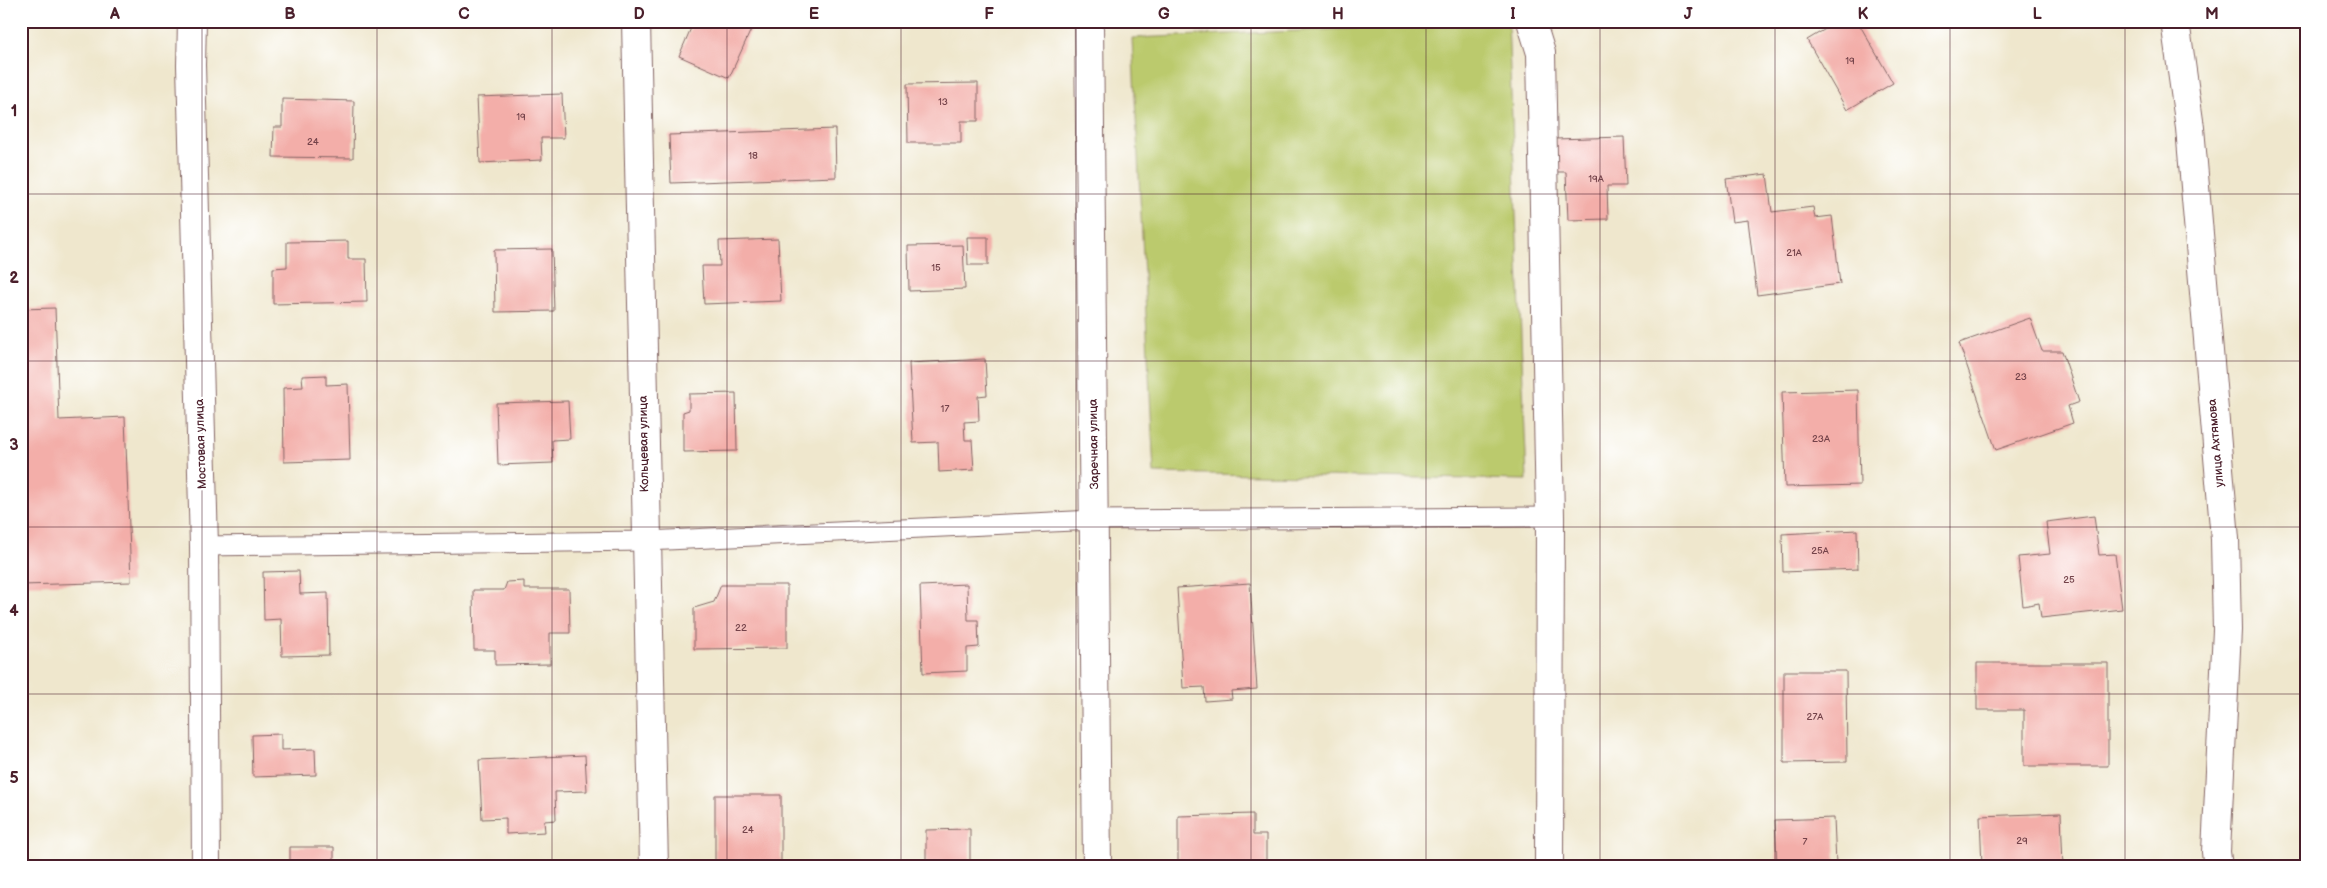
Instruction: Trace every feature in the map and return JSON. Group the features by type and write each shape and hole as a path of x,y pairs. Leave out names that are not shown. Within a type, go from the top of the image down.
{"street":[{"name":"Мостовая улица","path":"192,21 191,65 204,546 206,867"},
{"name":"Кольцевая улица","path":"636,21 654,867"},
{"name":"Заречная улица","path":"1089,21 1097,867"},
{"path":"1531,21 1541,53 1550,517 1549,867"},
{"name":"улица Ахтямова","path":"2175,21 2190,128 2225,539 2227,630 2216,852 2218,867"}],"lane":[{"path":"204,546 646,541 1094,520 1550,517"}],"green space":[{"path":"1508,22 1527,480 1154,473 1132,38"}],"building":[{"path":"694,21 750,21 754,23 729,78 679,56"},
{"path":"1839,21 1851,21 1853,25 1858,22 1893,83 1847,110 1807,40"},
{"path":"978,83 978,121 961,121 961,143 908,143 907,84"},
{"path":"562,94 564,138 541,138 542,160 480,163 477,97"},
{"path":"282,99 354,101 353,158 273,157 274,127 282,127"},
{"path":"835,129 836,177 671,183 669,135"},
{"path":"1624,137 1626,186 1607,186 1608,219 1568,220 1566,172 1556,172 1555,139"},
{"path":"1767,174 1772,212 1813,207 1815,218 1832,216 1840,284 1757,295 1748,220 1732,222 1726,179"},
{"path":"967,237 988,237 988,265 968,265"},
{"path":"778,239 781,301 704,304 702,266 720,266 719,241"},
{"path":"348,241 348,259 366,259 367,302 273,304 273,268 287,267 287,242"},
{"path":"963,245 965,289 909,291 908,246"},
{"path":"552,249 554,311 495,312 494,250"},
{"path":"55,308 59,420 125,417 131,582 21,585 21,309"},
{"path":"2030,318 2042,351 2062,351 2079,402 2068,406 2073,423 1996,450 1959,343"},
{"path":"985,359 987,395 978,396 979,421 964,422 965,440 972,440 974,470 939,472 938,442 913,443 909,363"},
{"path":"326,375 326,385 348,384 350,460 284,462 283,388 303,387 302,376"},
{"path":"1858,390 1860,485 1785,487 1782,392"},
{"path":"736,393 737,451 683,452 683,412 689,410 689,394"},
{"path":"568,401 570,439 552,440 553,463 498,465 496,403"},
{"path":"2094,516 2099,555 2115,554 2122,609 2041,618 2039,603 2023,606 2018,557 2050,554 2046,522"},
{"path":"1857,530 1858,569 1783,572 1782,534"},
{"path":"299,571 300,594 328,593 329,655 282,656 281,619 264,620 263,572"},
{"path":"524,581 524,589 569,589 570,633 550,633 550,664 495,665 495,650 474,650 473,590 504,590 507,582"},
{"path":"1250,583 1257,689 1231,691 1232,699 1205,701 1204,687 1183,688 1177,588"},
{"path":"967,584 968,620 978,620 979,647 967,648 967,671 923,673 920,586"},
{"path":"721,585 787,585 787,648 694,649 694,608 714,602"},
{"path":"1977,663 2108,663 2108,766 2024,766 2024,710 1977,710"},
{"path":"1784,671 1846,671 1847,762 1784,763"},
{"path":"281,734 281,750 315,749 316,775 253,777 252,735"},
{"path":"585,755 587,791 555,792 556,820 544,821 545,832 506,834 506,818 482,819 479,760"},
{"path":"715,795 781,795 781,865 715,865"},
{"path":"2061,813 2063,867 1982,867 1980,816"},
{"path":"1253,814 1253,835 1266,835 1266,867 1178,867 1178,816"},
{"path":"1834,818 1836,864 1841,867 1777,867 1775,820"},
{"path":"970,829 970,867 926,867 926,830"},
{"path":"290,847 334,847 334,867 290,867"}]}
